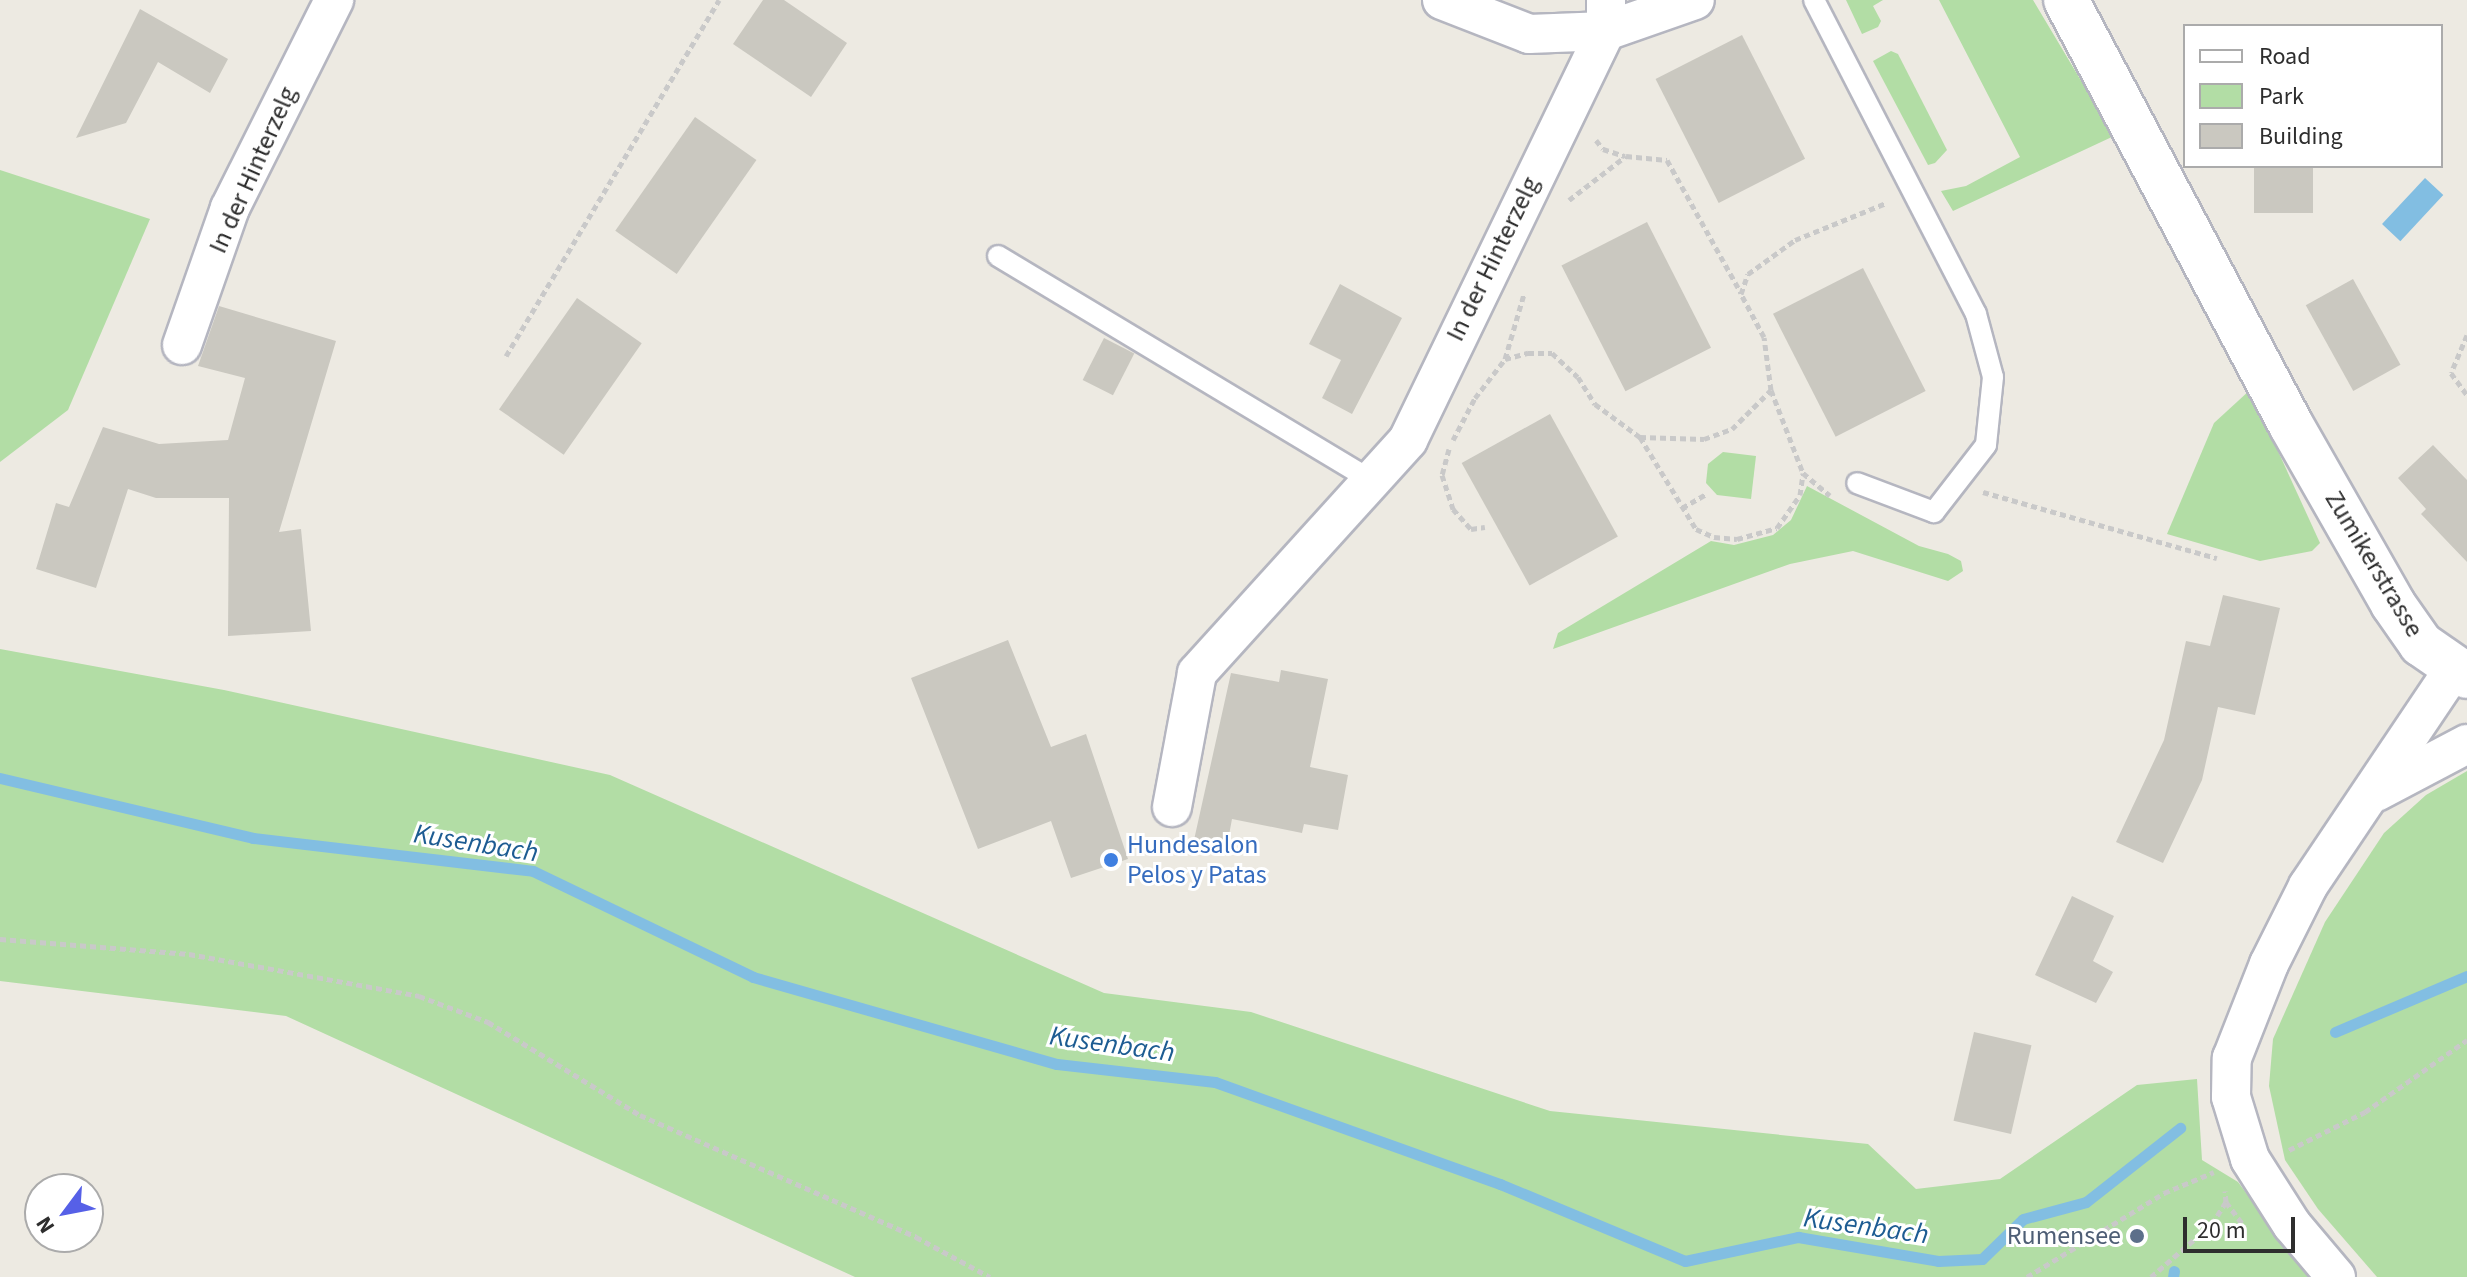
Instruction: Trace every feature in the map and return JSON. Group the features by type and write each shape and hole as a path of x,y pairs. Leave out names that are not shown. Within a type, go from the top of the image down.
{"main road":[{"name":"Zumikerstrasse","path":"2066,0 2291,425 2393,604 2421,644 2461,672"}],"street":[{"name":"In der Hinterzelg","path":"182,345 230,208 334,0"},
{"path":"1442,0 1529,34 1606,15 1695,0"},
{"name":"In der Hinterzelg","path":"1172,807 1197,673 1368,478 1408,440 1606,15"},
{"name":"Zumikerstrasse","path":"2336,1277 2292,1225 2250,1159 2231,1097 2232,1058 2282,938 2363,800 2461,672"},
{"path":"2363,800 2423,763 2467,744"}],"lane":[{"path":"1814,0 1976,314 1993,377 1986,445 1934,512 1857,483"},
{"path":"998,256 1368,478"}],"path":[{"path":"506,356 719,0"},
{"path":"1564,204 1626,156 1667,160 1764,337 1771,390 1803,473 1831,496"},
{"path":"1741,294 1748,274 1763,259 1912,190"},
{"path":"1485,527 1471,529 1453,509 1442,475 1448,451 1475,398 1505,359 1527,279"},
{"path":"2467,335 2451,373 2467,395"},
{"path":"1505,359 1552,353 1578,377 1595,404 1640,437 1696,529 1714,537 1760,535 1791,513 1803,473"},
{"path":"1640,437 1689,440 1732,429 1771,390"},
{"path":"1956,484 2217,558"},
{"path":"1682,508 1706,494"},
{"path":"0,939 189,954 419,996 488,1022 640,1115 916,1237 990,1277"},
{"path":"2250,1159 2295,1148 2365,1112 2467,1040"},
{"path":"2027,1277 2164,1193 2222,1169 2226,1202 2212,1224 2151,1277"}],"green space":[{"path":"1846,0 1883,0 1873,6 1881,21 1878,27 1862,34"},
{"path":"1939,0 2033,0 2114,136 1953,211 1941,191 1966,186 2020,157"},
{"path":"1891,51 1898,54 1947,150 1935,163 1928,165 1873,61"},
{"path":"0,170 150,219 68,410 0,462"},
{"path":"2250,390 2320,543 2312,551 2260,561 2167,534 2214,423"},
{"path":"1723,452 1756,456 1751,499 1717,495 1706,483 1708,464"},
{"path":"1807,486 1919,546 1961,561 1963,571 1948,581 1853,551 1790,564 1553,649 1558,633 1711,541 1734,545 1773,535 1791,520"},
{"path":"0,649 224,690 610,775 1104,993 1251,1012 1550,1111 1868,1144 1916,1189 2000,1179 2137,1085 2197,1079 2202,1160 2238,1182 2309,1277 855,1277 286,1016 0,981"},
{"path":"2467,771 2467,1277 2377,1277 2318,1209 2285,1160 2269,1086 2273,1039 2325,922 2384,833 2426,795"}],"water":[{"path":"2425,178 2443,195 2400,241 2382,224"}],"building":[{"path":"763,0 784,0 847,43 811,97 733,44"},
{"path":"140,9 228,59 210,93 158,62 126,123 76,138"},
{"path":"1742,35 1805,159 1719,203 1656,79"},
{"path":"695,117 756,160 677,274 615,231"},
{"path":"2254,168 2313,168 2313,213 2254,213"},
{"path":"1647,222 1711,348 1625,391 1561,266"},
{"path":"1863,268 1926,391 1836,437 1773,314"},
{"path":"2353,279 2401,365 2353,391 2306,305"},
{"path":"1340,284 1402,318 1352,414 1322,398 1341,360 1309,344"},
{"path":"577,298 642,343 564,455 499,409"},
{"path":"219,306 336,341 279,532 301,529 311,631 228,636 229,498 156,498 128,489 96,588 36,569 56,503 69,507 103,427 159,444 228,440 245,378 198,366"},
{"path":"1104,338 1134,353 1113,395 1083,380"},
{"path":"1550,414 1618,536 1530,585 1462,463"},
{"path":"2433,445 2467,480 2467,562 2421,514 2426,509 2398,478"},
{"path":"2223,595 2280,608 2255,715 2218,707 2202,780 2163,863 2116,842 2164,740 2186,641 2210,646"},
{"path":"1008,640 1051,747 1086,734 1128,859 1071,878 1051,821 978,849 911,678"},
{"path":"1281,670 1328,679 1310,767 1348,775 1338,830 1304,824 1302,833 1232,819 1227,846 1194,840 1231,673 1279,682"},
{"path":"2072,896 2114,916 2093,961 2113,972 2096,1003 2035,975"},
{"path":"1974,1032 2031,1045 2011,1134 1954,1121"}],"waterway":[{"name":"Kusenbach","path":"0,778 253,838 533,871 753,977 1057,1064 1215,1082 1500,1184 1685,1261 1798,1237 1938,1261 1982,1259 2023,1219 2086,1202 2180,1128"},
{"name":"Kusenbach","path":"2335,1032 2467,976"},
{"path":"2173,1277 2174,1271"}],"place":[{"name":"Hundesalon Pelos y Patas","path":"1111,860"},
{"name":"Rumensee","path":"2137,1236"}]}
